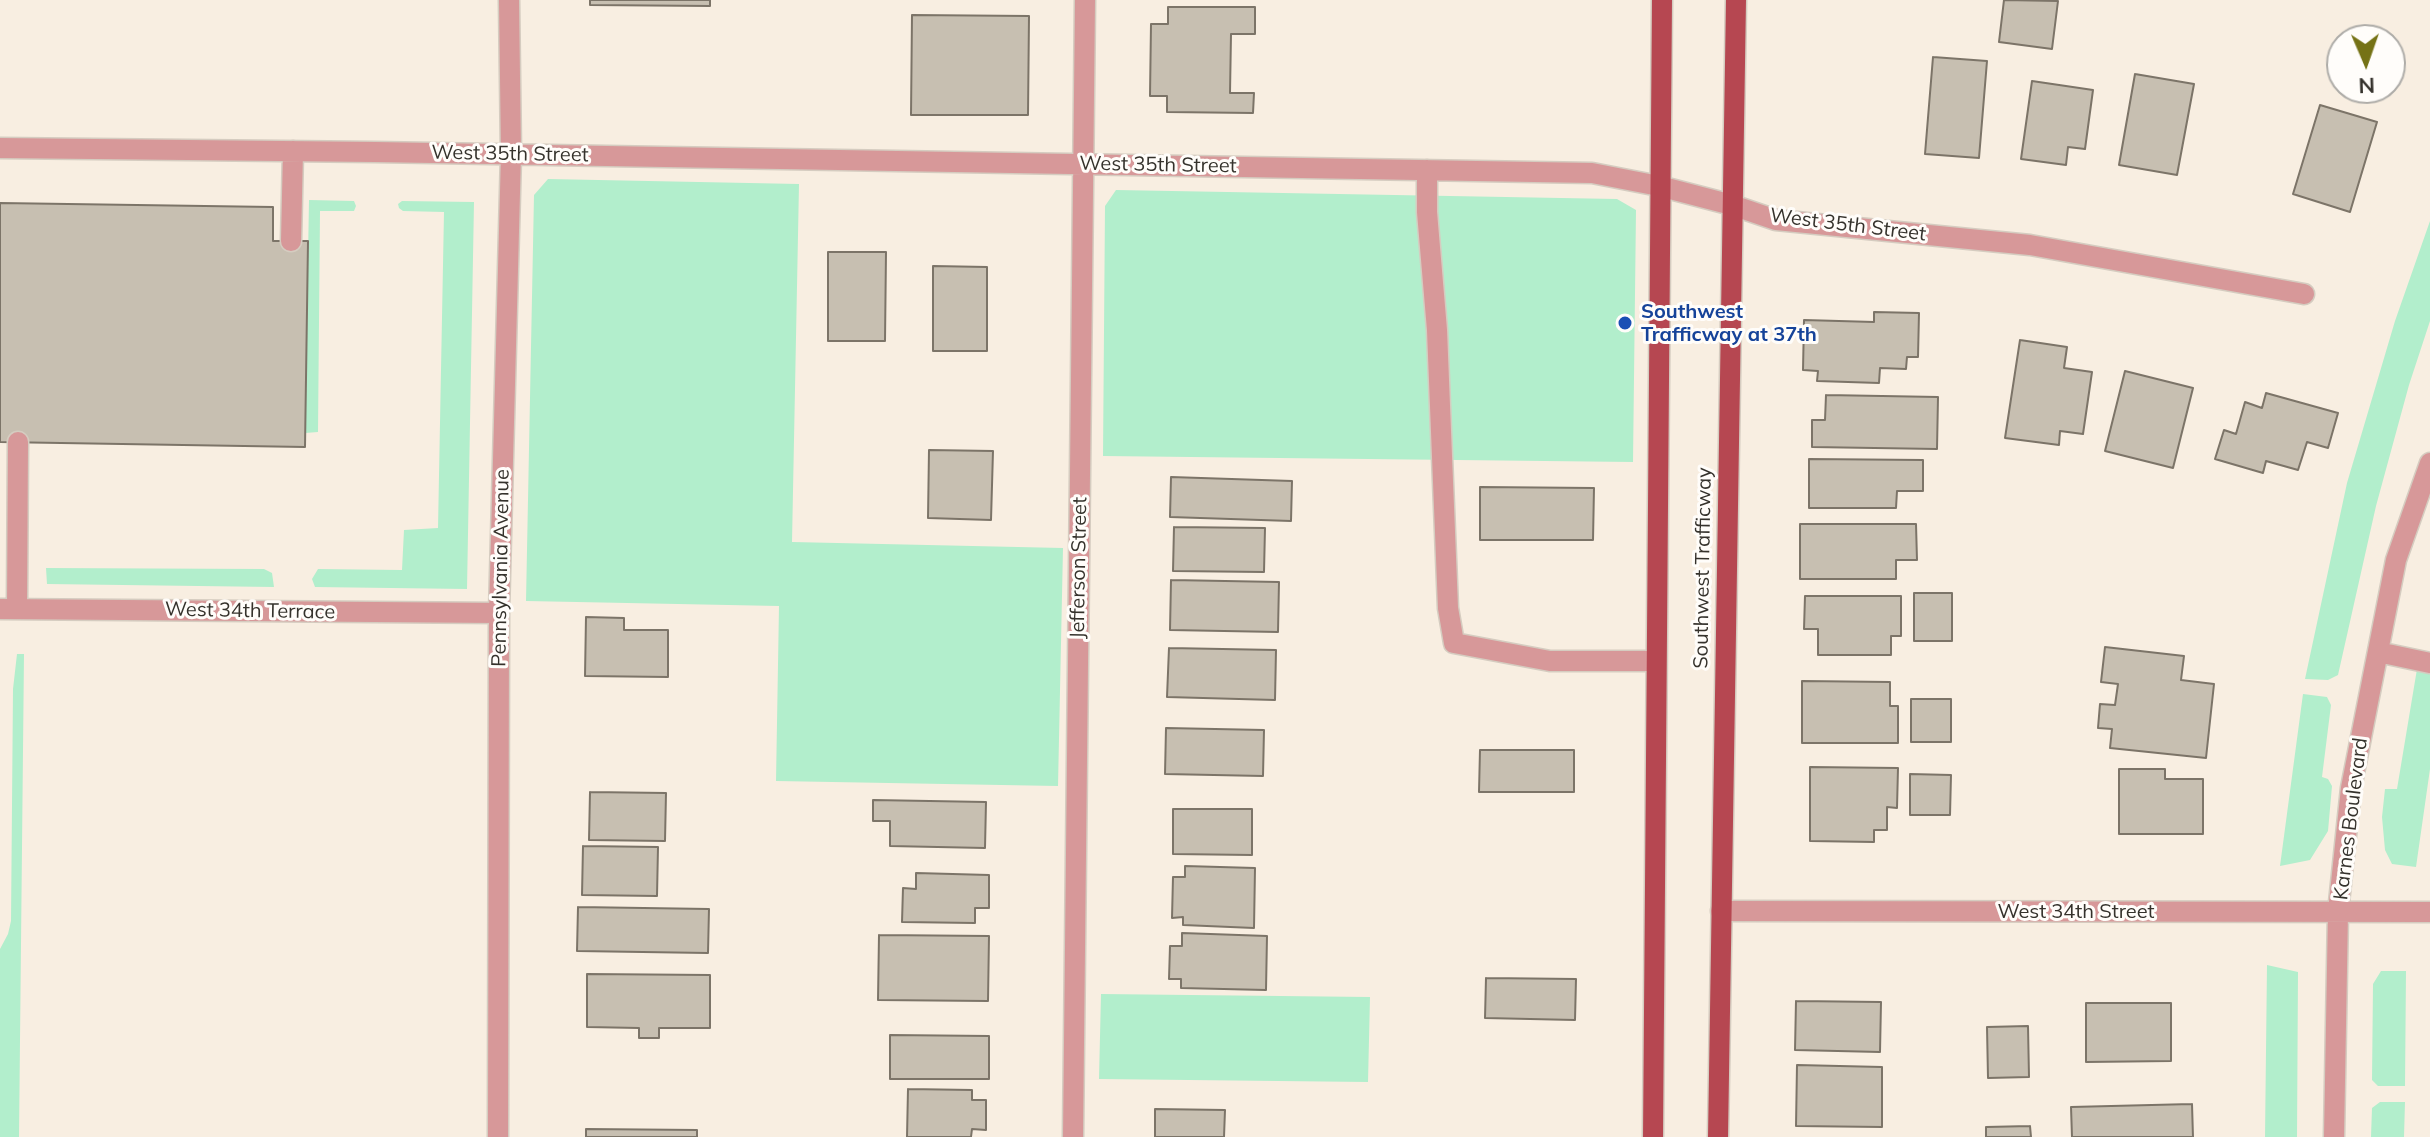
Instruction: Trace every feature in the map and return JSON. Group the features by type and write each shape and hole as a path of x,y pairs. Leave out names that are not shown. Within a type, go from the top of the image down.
{"main road":[{"path":"1653,1137 1662,0"},
{"name":"Southwest Trafficway","path":"1718,1137 1736,0"}],"street":[{"name":"Pennsylvania Avenue","path":"498,1137 499,613 511,154 509,0"},
{"name":"Jefferson Street","path":"1073,1137 1085,0"},
{"name":"West 35th Street","path":"0,148 1592,173 1659,186 1776,220 2030,245 2304,294"},
{"path":"291,241 293,151"},
{"path":"1427,170 1448,608 1454,643 1550,661 1656,661"},
{"path":"9,608 18,442"},
{"name":"Karnes Boulevard","path":"2334,1137 2338,912 2351,788 2396,560 2430,463"},
{"name":"West 34th Terrace","path":"9,608 499,613"},
{"path":"2378,652 2430,663"},
{"name":"West 34th Street","path":"1721,911 2430,912"}],"green space":[{"path":"548,179 799,184 792,542 1063,548 1058,786 776,781 779,606 526,601 534,195"},
{"path":"1116,190 1617,199 1636,210 1633,462 1103,456 1105,206"},
{"path":"309,200 354,201 356,206 354,211 320,211 318,432 305,433"},
{"path":"402,201 474,202 467,589 315,587 312,579 318,569 402,570 404,530 438,528 444,212 403,211 398,204"},
{"path":"2430,221 2430,321 2376,506 2338,675 2328,680 2305,679 2347,483 2395,321"},
{"path":"46,568 264,569 272,573 274,587 47,584"},
{"path":"17,654 24,654 19,1137 0,1137 0,949 11,921 13,689"},
{"path":"2417,669 2430,671 2430,769 2416,867 2392,864 2385,850 2382,817 2385,789 2397,789"},
{"path":"2303,694 2327,697 2331,705 2322,777 2328,779 2332,786 2328,831 2310,860 2280,866"},
{"path":"2267,965 2298,972 2297,1137 2265,1137"},
{"path":"2381,971 2406,971 2405,1086 2378,1086 2372,1080 2373,984"},
{"path":"1101,994 1370,997 1368,1082 1099,1079"},
{"path":"2380,1102 2405,1102 2404,1137 2371,1137 2372,1108"}],"building":[{"path":"590,0 710,0 710,6 590,5"},
{"path":"2004,0 2058,1 2052,49 1999,42"},
{"path":"1168,7 1255,7 1255,34 1231,34 1230,93 1254,93 1253,113 1167,112 1167,96 1150,96 1151,24 1168,24"},
{"path":"912,15 1029,16 1028,115 911,115"},
{"path":"1933,57 1987,61 1979,158 1925,154"},
{"path":"2135,74 2194,84 2177,175 2119,165"},
{"path":"2032,81 2093,90 2085,149 2068,147 2066,165 2021,159"},
{"path":"2320,105 2377,122 2350,212 2293,194"},
{"path":"0,203 273,207 273,241 308,241 305,447 0,442"},
{"path":"828,252 886,252 885,341 828,341"},
{"path":"933,266 987,267 987,351 933,351"},
{"path":"1874,312 1919,313 1918,357 1907,357 1906,369 1880,368 1879,383 1817,381 1818,371 1803,370 1804,320 1874,322"},
{"path":"2020,340 2067,347 2064,368 2092,372 2083,434 2060,431 2059,445 2005,438"},
{"path":"2125,371 2193,388 2173,468 2105,451"},
{"path":"2266,393 2338,413 2328,448 2307,442 2298,470 2266,461 2263,473 2215,459 2224,430 2236,434 2245,402 2262,408"},
{"path":"1826,395 1938,397 1937,449 1812,447 1812,420 1825,420"},
{"path":"929,450 993,451 991,520 928,518"},
{"path":"1809,459 1923,460 1923,491 1897,491 1896,508 1809,508"},
{"path":"1171,477 1292,481 1291,521 1170,517"},
{"path":"1480,487 1594,488 1593,540 1480,540"},
{"path":"1800,524 1916,524 1917,560 1896,560 1896,579 1800,579"},
{"path":"1174,527 1265,528 1264,572 1173,571"},
{"path":"1171,580 1279,582 1278,632 1170,630"},
{"path":"1914,593 1952,593 1952,641 1914,641"},
{"path":"1805,596 1901,596 1901,636 1891,636 1891,655 1818,655 1818,629 1804,629"},
{"path":"586,617 624,618 624,630 668,630 668,677 585,676"},
{"path":"2105,647 2184,656 2181,680 2214,684 2206,758 2110,748 2112,729 2098,728 2100,704 2115,705 2118,684 2101,682"},
{"path":"1169,648 1276,650 1275,700 1167,697"},
{"path":"1802,681 1890,682 1890,706 1898,706 1898,743 1802,743"},
{"path":"1911,699 1951,699 1951,742 1911,742"},
{"path":"1166,728 1264,730 1263,776 1165,774"},
{"path":"1480,750 1574,750 1574,792 1479,792"},
{"path":"1810,767 1898,768 1897,808 1887,807 1887,830 1874,830 1874,842 1810,841"},
{"path":"2119,769 2165,769 2165,779 2203,779 2203,834 2119,834"},
{"path":"1910,774 1951,775 1950,815 1910,815"},
{"path":"590,792 666,793 665,841 589,840"},
{"path":"873,800 986,802 985,848 890,846 890,821 873,821"},
{"path":"1173,809 1252,809 1252,855 1173,854"},
{"path":"583,846 658,847 657,896 582,895"},
{"path":"1185,866 1255,868 1254,928 1183,925 1183,917 1172,918 1173,877 1185,877"},
{"path":"916,873 989,875 989,908 975,908 975,923 902,922 903,888 916,889"},
{"path":"578,907 709,909 708,953 577,951"},
{"path":"1182,933 1267,936 1266,990 1181,988 1181,979 1169,979 1170,946 1182,946"},
{"path":"879,935 989,936 988,1001 878,1000"},
{"path":"587,974 710,975 710,1028 659,1028 659,1038 639,1038 639,1028 587,1027"},
{"path":"1486,978 1576,979 1575,1020 1485,1018"},
{"path":"1796,1001 1881,1002 1880,1052 1795,1050"},
{"path":"2086,1003 2171,1003 2171,1061 2086,1062"},
{"path":"2028,1026 2029,1077 1988,1078 1987,1027"},
{"path":"890,1035 989,1036 989,1079 890,1079"},
{"path":"1797,1065 1882,1067 1882,1127 1796,1126"},
{"path":"908,1089 972,1090 972,1100 986,1100 986,1130 972,1129 971,1137 907,1137"},
{"path":"2192,1104 2193,1137 2072,1137 2071,1107"},
{"path":"1155,1109 1225,1110 1224,1137 1155,1137"},
{"path":"2030,1126 2031,1137 1986,1137 1986,1127"},
{"path":"586,1129 697,1130 697,1137 586,1137"}],"place":[{"name":"Southwest Trafficway at 37th","path":"1625,323"}]}
